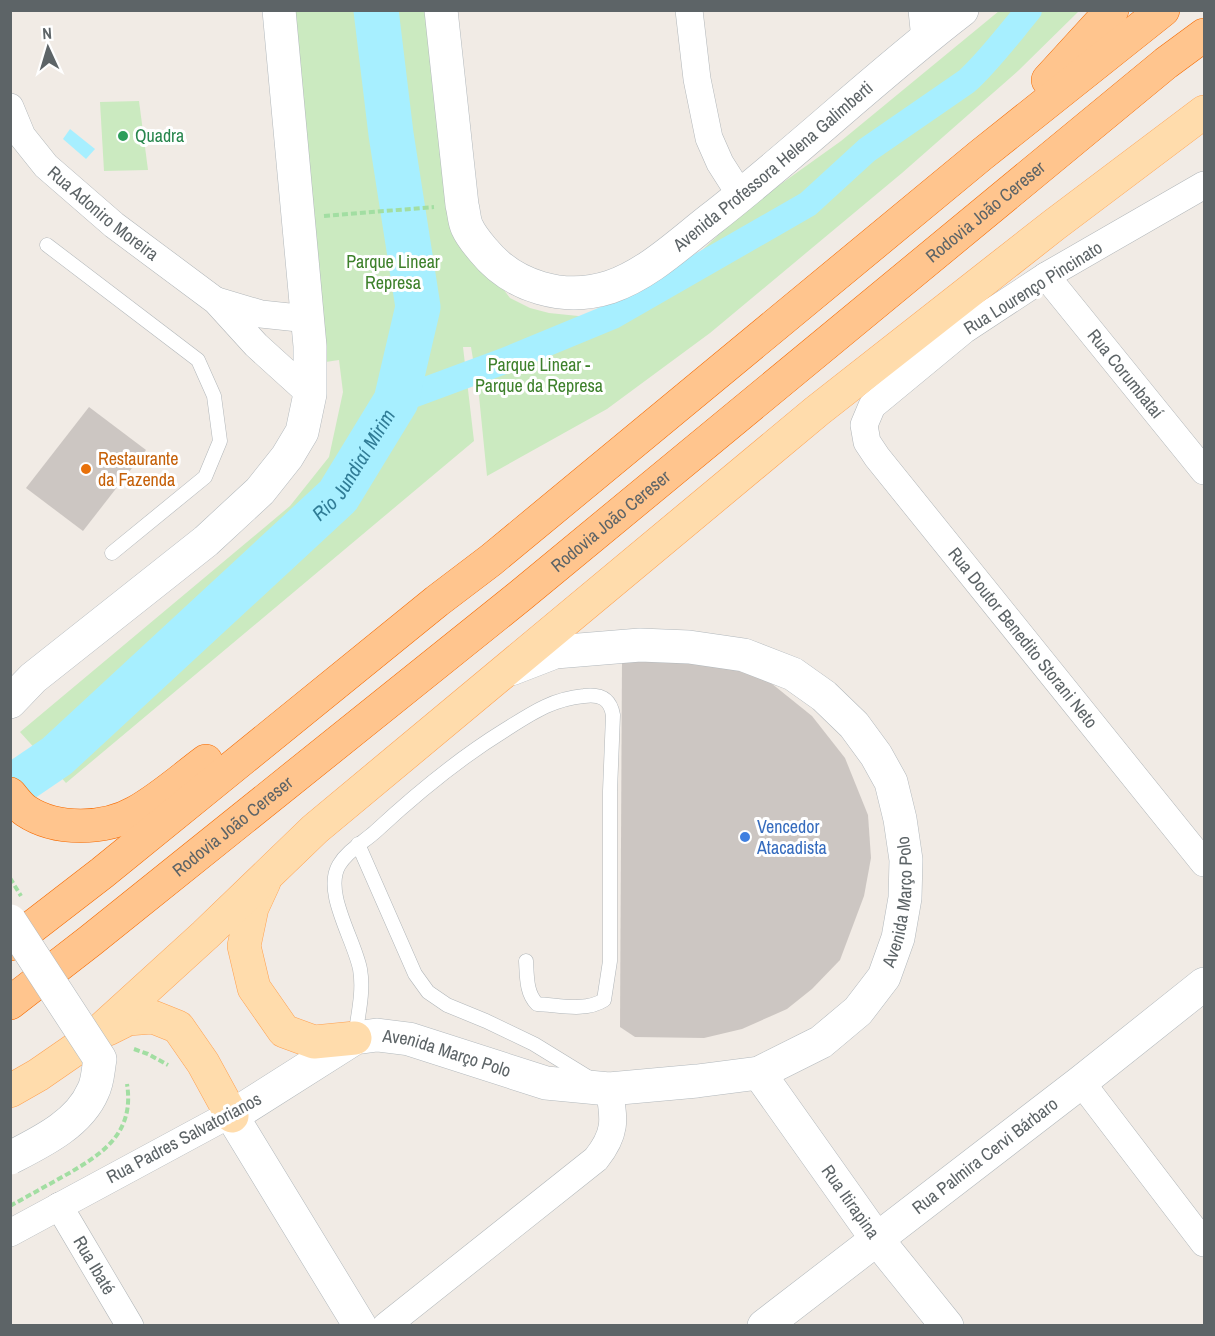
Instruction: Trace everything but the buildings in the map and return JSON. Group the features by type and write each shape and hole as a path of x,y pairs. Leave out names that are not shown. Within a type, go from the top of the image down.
{"highway":[{"path":"981,155 1112,10"},
{"path":"10,944 102,873 437,601 491,560 981,155 1163,10"},
{"name":"Rodovia João Cereser","path":"16,1001 520,596 1157,71 1204,35"},
{"path":"17,802 48,823 78,825 116,821 135,813 162,795 283,701 437,601"}],"main road":[{"path":"96,1048 315,829 817,411 1054,225 1204,112"},
{"path":"1151,152 1204,138"},
{"path":"267,876 252,908 244,946 255,988 284,1030 314,1042 355,1038"},
{"path":"10,1091 96,1048 128,1019 153,1017 178,1027 203,1063 232,1116"}],"street":[{"path":"10,702 22,682 206,541 260,492 287,458 302,432 310,394 310,346 279,10"},
{"name":"Avenida Professora Helena Galimberti","path":"441,10 462,205 467,228 489,257 513,277 551,291 569,292 591,292 610,287 648,268 741,196 923,25 962,10"},
{"path":"689,10 697,79 709,138 720,163 741,196"},
{"name":"Rua Adoniro Moreira","path":"10,107 22,136 46,166 114,225 216,301 256,345 310,394"},
{"name":"Rua Lourenço Pincinato","path":"872,406 964,330 1046,276 1204,185"},
{"name":"Rua Corumbataí","path":"1046,276 1204,471"},
{"name":"Rua Adoniro Moreira","path":"216,301 261,314 308,319"},
{"name":"Rua Doutor Benedito Storani Neto","path":"872,406 864,425 867,442 877,457 1204,863"},
{"name":"Avenida Março Polo","path":"355,1038 377,1035 409,1039 546,1083 609,1089 759,1073 821,1042 858,1011 884,977 898,938 905,898 906,860 900,819 891,782 876,755 854,725 824,696 793,674 744,656 689,647 640,645 555,652 504,671"},
{"path":"10,921 96,1048 94,1089 81,1114 10,1158"},
{"name":"Rua Palmira Cervi Bárbaro","path":"764,1326 1081,1082 1204,984"},
{"name":"Rua Padres Salvatorianos","path":"10,1233 232,1116 355,1038"},
{"name":"Rua Itirapina","path":"759,1073 876,1238 947,1326"},
{"path":"1081,1082 1204,1243"},
{"path":"386,1326 596,1159 606,1147 613,1130 614,1112 609,1089"},
{"path":"232,1116 360,1326"},
{"name":"Rua Ibaté","path":"59,1206 130,1326"}],"lane":[{"path":"47,245 198,360 214,396 220,441 205,477 112,553"},
{"path":"355,1038 362,989 360,970 336,898 334,882 339,866 358,844 368,838 424,787 472,750 545,705 578,696 604,697 611,704 613,715 610,812 610,961 604,1000 587,1007 537,1004 531,998 526,961"},
{"path":"358,844 415,974 428,992 447,1005 486,1020 534,1044 609,1089"}],"path":[{"path":"325,216 436,207"},
{"path":"96,1048 131,1048 148,1054 177,1070"}],"green space":[{"path":"289,11 443,11 470,245 510,298 530,308 549,313 588,317 618,306 681,270 746,209 841,141 999,11 1079,11 1019,70 902,173 710,333 607,409 487,476 479,396 471,347 463,347 474,441 66,783 20,732 290,506 329,457 343,392 339,360 319,363"},
{"name":"Quadra","path":"139,101 148,170 104,171 100,102"}],"water":[{"path":"70,129 95,149 86,159 63,139"}],"waterway":[{"name":"Rio Jundiaí Mirim","path":"10,788 57,756 338,496 396,401 418,307 391,134 376,10"},
{"path":"396,401 504,361 613,316 808,204 867,150 967,81 1029,10"}],"place":[{"name":"Quadra","path":"123,136"},
{"name":"Restaurante da Fazenda","path":"86,469"},
{"name":"Vencedor Atacadista","path":"745,837"}],"park label":[{"name":"Parque Linear Represa","path":"393,272"},
{"name":"Parque Linear - Parque da Represa","path":"539,376"}]}
